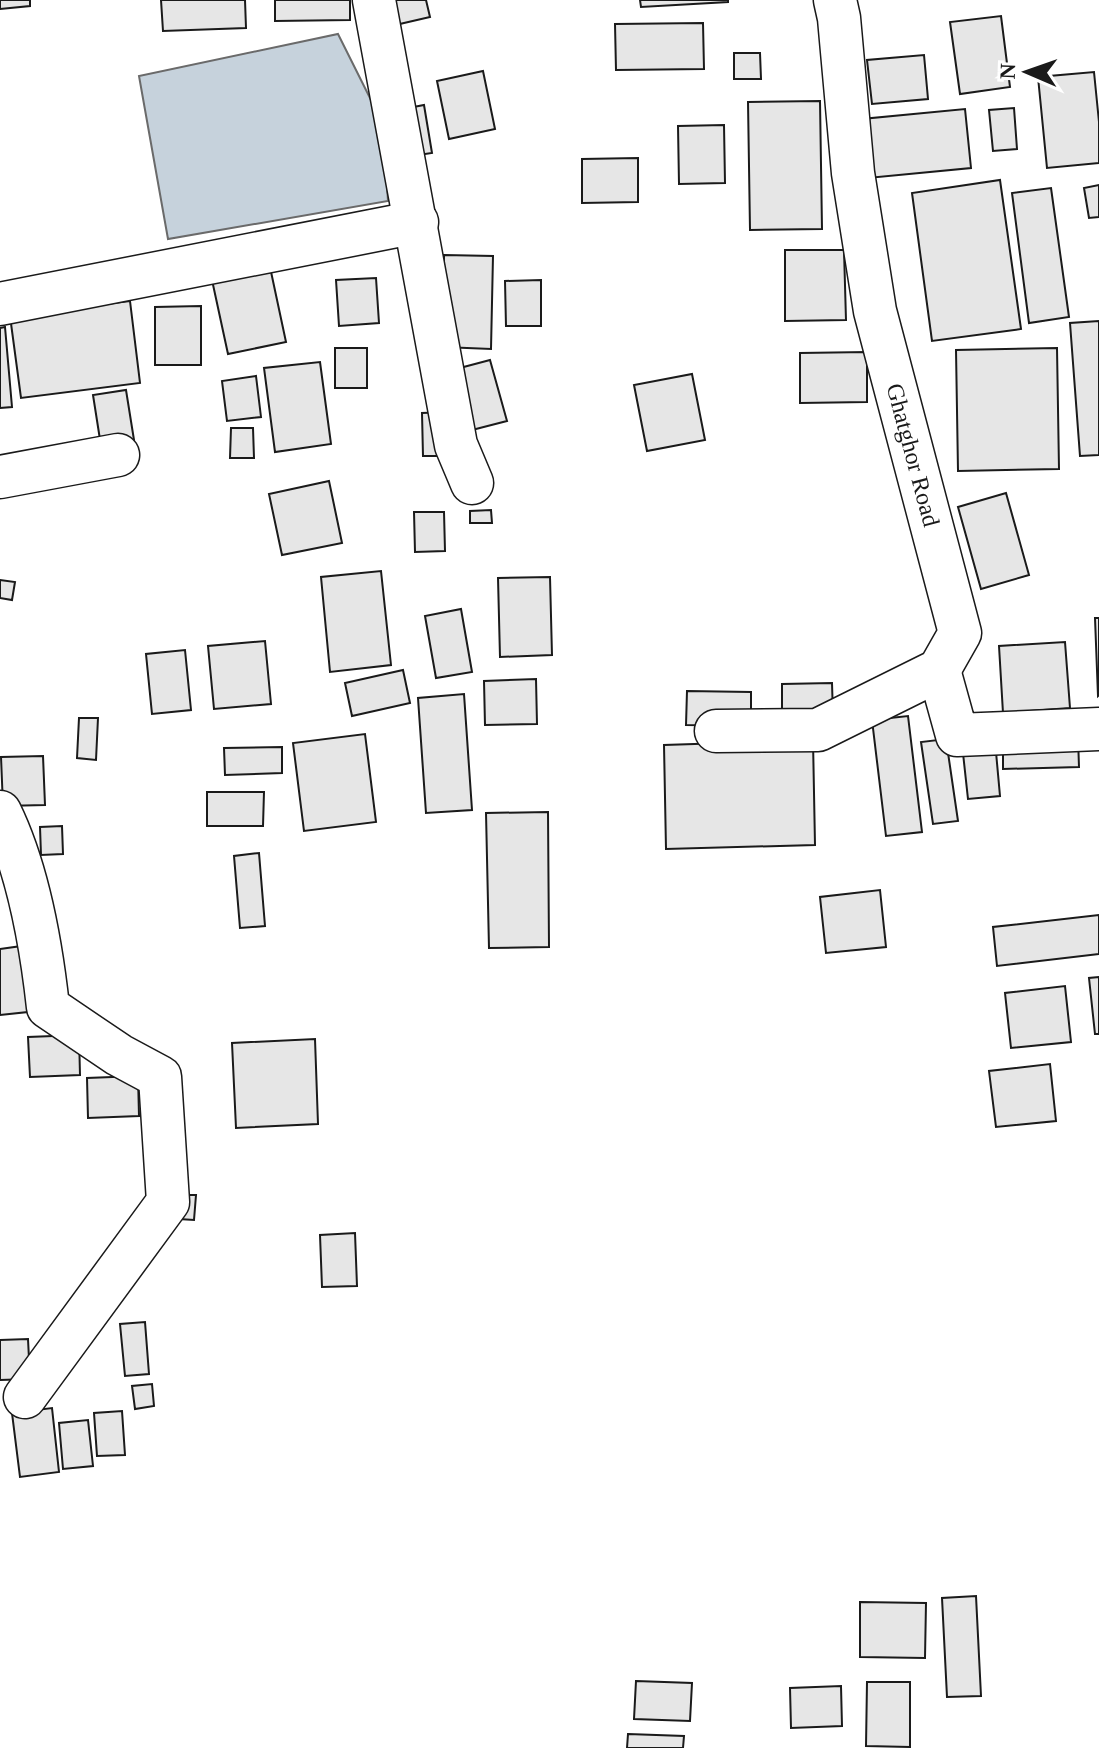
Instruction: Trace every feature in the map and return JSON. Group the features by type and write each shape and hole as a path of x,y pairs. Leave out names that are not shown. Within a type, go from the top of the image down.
{"street":[{"path":"374,0 456,445 472,483"},
{"name":"Ghatghor Road","path":"835,0 853,173 875,311 960,633 939,670"},
{"path":"0,304 417,222"},
{"path":"0,477 118,455"},
{"path":"716,731 818,730 939,670 957,735 1099,729"},
{"path":"0,812 15,841 43,963 48,1007 119,1055 160,1077 168,1202 25,1397"}],"shaded area":[{"path":"338,34 383,124 388,201 168,239 139,76"}],"building":[{"path":"0,0 30,0 30,6 0,9"},
{"path":"161,0 245,0 246,28 163,31"},
{"path":"275,0 350,0 350,20 275,21"},
{"path":"385,0 426,0 430,17 391,26"},
{"path":"640,0 728,0 728,2 641,7"},
{"path":"1001,16 1010,87 960,94 950,22"},
{"path":"703,23 704,69 616,70 615,24"},
{"path":"734,53 760,53 761,79 734,79"},
{"path":"924,55 928,99 872,104 867,60"},
{"path":"483,71 495,129 449,139 437,81"},
{"path":"1094,72 1099,163 1047,168 1038,77"},
{"path":"820,101 822,229 750,230 748,102"},
{"path":"424,105 432,153 411,156 403,109"},
{"path":"1014,108 1017,149 993,151 989,110"},
{"path":"965,109 971,168 868,178 862,119"},
{"path":"724,125 725,183 679,184 678,126"},
{"path":"638,158 638,202 582,203 582,159"},
{"path":"1000,180 1021,329 932,341 912,193"},
{"path":"1099,185 1099,217 1089,218 1084,188"},
{"path":"1051,188 1069,317 1029,323 1012,193"},
{"path":"785,250 844,250 846,320 785,321"},
{"path":"444,255 493,256 491,349 443,347"},
{"path":"270,267 286,342 228,354 212,280"},
{"path":"376,278 379,323 339,326 336,280"},
{"path":"541,280 541,326 506,326 505,281"},
{"path":"130,301 140,383 21,398 10,316"},
{"path":"201,306 201,365 155,365 155,307"},
{"path":"1099,321 1099,455 1080,456 1070,323"},
{"path":"5,327 12,407 0,408 0,328"},
{"path":"335,348 367,348 367,388 335,388"},
{"path":"1057,348 1059,469 958,471 956,350"},
{"path":"867,352 867,402 800,403 800,353"},
{"path":"490,360 507,421 472,430 456,369"},
{"path":"320,362 331,444 275,452 264,368"},
{"path":"692,374 705,440 647,451 634,385"},
{"path":"256,376 261,417 227,421 222,381"},
{"path":"126,390 134,440 101,446 93,395"},
{"path":"447,412 447,456 423,456 422,413"},
{"path":"231,428 253,428 254,458 230,458"},
{"path":"329,481 342,543 282,555 269,494"},
{"path":"1006,493 1029,575 981,589 958,507"},
{"path":"491,510 492,523 470,523 470,511"},
{"path":"414,512 444,512 445,551 415,552"},
{"path":"381,571 391,665 330,672 321,577"},
{"path":"550,577 552,655 500,657 498,578"},
{"path":"0,580 15,582 12,600 0,598"},
{"path":"461,609 472,672 436,678 425,616"},
{"path":"1095,618 1099,618 1098,696"},
{"path":"265,641 271,704 214,709 208,646"},
{"path":"1065,642 1070,708 1003,713 999,646"},
{"path":"185,650 191,710 152,714 146,654"},
{"path":"403,670 410,703 352,716 345,683"},
{"path":"536,679 537,724 485,725 484,681"},
{"path":"832,683 833,716 782,716 782,684"},
{"path":"687,691 751,692 751,726 686,725"},
{"path":"464,694 472,810 426,813 418,698"},
{"path":"908,716 922,832 886,836 872,720"},
{"path":"79,718 98,718 96,760 77,758"},
{"path":"365,734 376,822 304,831 293,743"},
{"path":"1078,737 1079,767 1003,769 1003,738"},
{"path":"946,739 958,821 933,824 921,742"},
{"path":"813,740 815,845 666,849 664,745"},
{"path":"995,741 1000,796 968,799 962,744"},
{"path":"282,747 282,773 225,775 224,748"},
{"path":"43,756 45,805 3,806 1,757"},
{"path":"207,792 264,792 263,826 207,826"},
{"path":"548,812 549,947 489,948 486,813"},
{"path":"62,826 63,854 41,855 40,827"},
{"path":"259,853 265,926 240,928 234,856"},
{"path":"880,890 886,947 826,953 820,897"},
{"path":"1099,915 1099,954 997,966 993,927"},
{"path":"29,945 37,1011 0,1015 0,949"},
{"path":"1099,977 1099,1034 1095,1034 1089,978"},
{"path":"1065,986 1071,1042 1011,1048 1005,993"},
{"path":"79,1035 80,1075 30,1077 28,1037"},
{"path":"315,1039 318,1124 236,1128 232,1043"},
{"path":"1050,1064 1056,1121 996,1127 989,1071"},
{"path":"138,1076 139,1116 88,1118 87,1078"},
{"path":"180,1195 196,1195 194,1220 179,1219"},
{"path":"355,1233 357,1286 322,1287 320,1235"},
{"path":"145,1322 149,1374 125,1376 120,1324"},
{"path":"28,1339 30,1379 0,1380 0,1340"},
{"path":"152,1384 154,1406 135,1409 132,1386"},
{"path":"52,1408 59,1472 20,1477 12,1413"},
{"path":"122,1411 125,1455 97,1456 94,1413"},
{"path":"88,1420 93,1466 63,1469 59,1423"},
{"path":"976,1596 981,1696 947,1697 942,1598"},
{"path":"860,1602 926,1603 925,1658 860,1657"},
{"path":"636,1681 692,1683 690,1721 634,1719"},
{"path":"867,1682 910,1682 910,1747 866,1746"},
{"path":"841,1686 842,1726 791,1728 790,1688"},
{"path":"628,1734 684,1736 683,1748 627,1748"}]}
